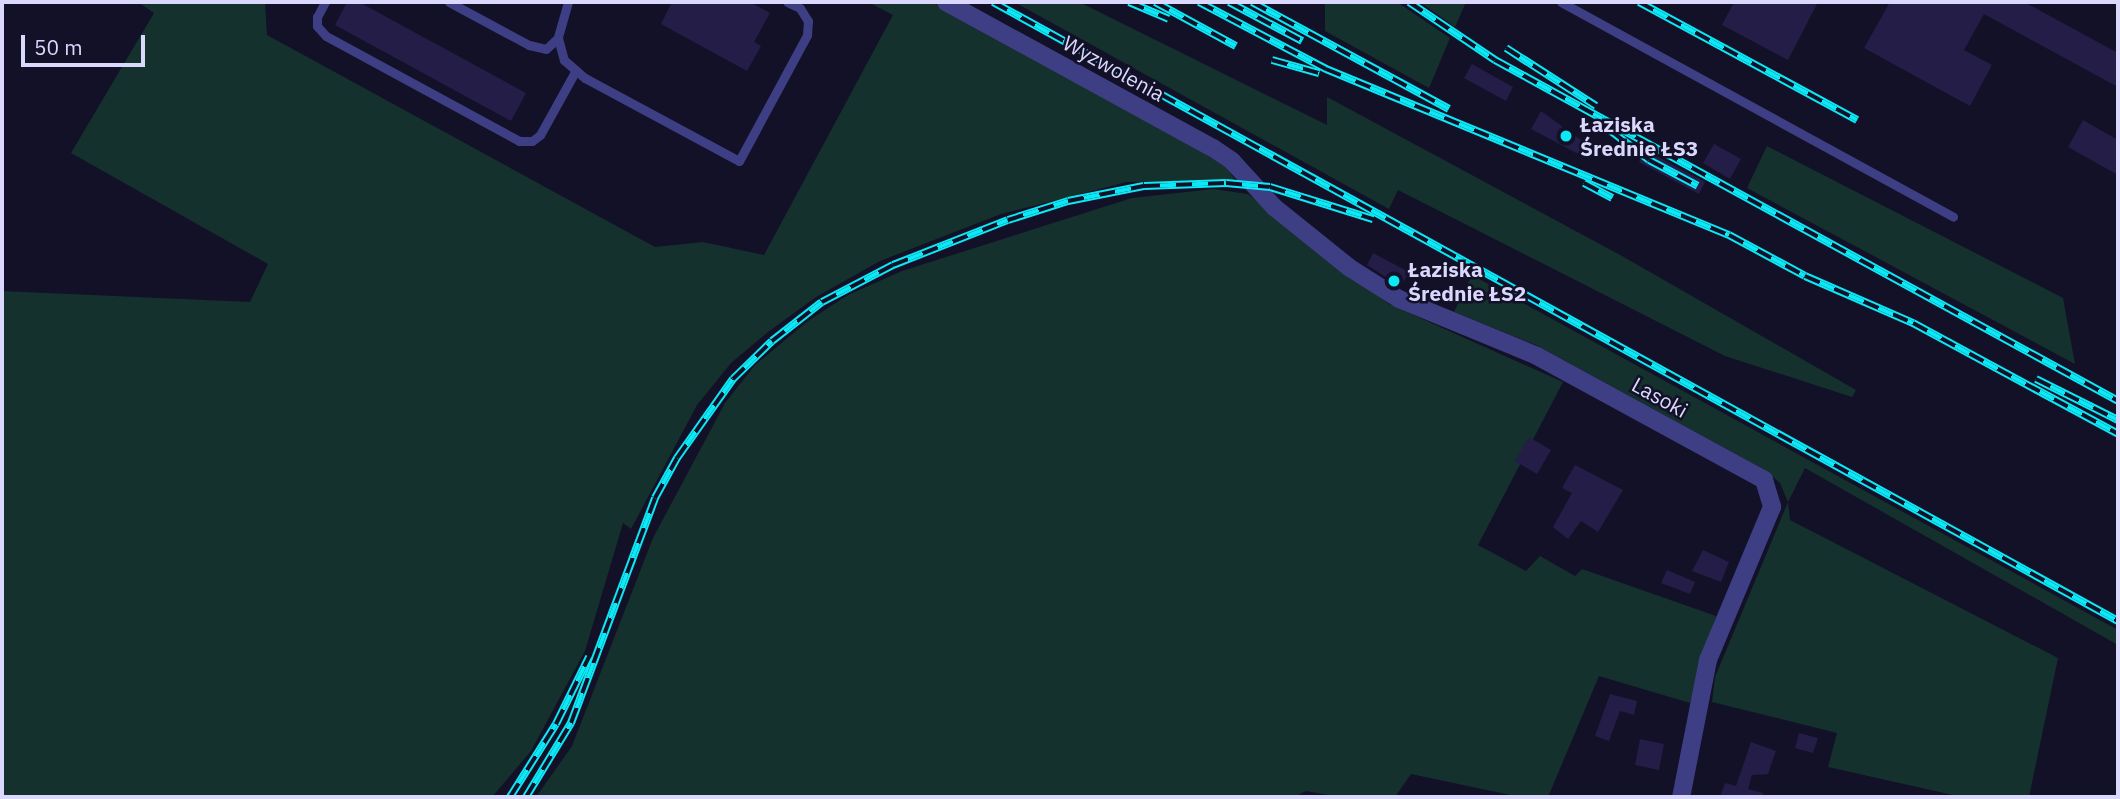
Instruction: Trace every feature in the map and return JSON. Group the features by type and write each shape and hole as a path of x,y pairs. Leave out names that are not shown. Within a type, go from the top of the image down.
{"street":[{"name":"Wyzwolenia","path":"946,2 1213,148 1232,162 1250,185"},
{"name":"Lasoki","path":"1250,185 1350,268 1399,299 1537,356 1764,480 1772,507 1708,660 1681,797"}],"lane":[{"path":"325,2 317,26 326,36 519,141 532,141 540,135 576,70"},
{"path":"449,2 529,45 546,49 558,38"},
{"path":"568,2 558,38 564,60 576,70 739,161 807,34 808,21 787,2"},
{"path":"1561,2 1953,217"}],"green space":[{"path":"138,2 265,2 267,35 655,247 703,242 764,255 893,15 868,2 932,2 1170,132 1226,167 1236,181 1127,182 1001,214 880,261 816,297 768,332 731,363 697,405 631,529 623,523 585,651 531,751 492,797 2,797 2,291 250,302 268,264 71,153 154,13"},
{"path":"1014,2 1079,2 1327,125 1327,97 1622,256 1856,390 1852,397 1725,356 1398,190 1389,209"},
{"path":"1325,2 1397,2 1450,38 1429,88 1325,31"},
{"path":"1420,2 1466,2 1455,27"},
{"path":"1767,146 2063,298 2075,364 1747,188"},
{"path":"1213,189 1248,194 1389,304 1563,382 1478,545 1526,571 1540,556 1575,576 1582,569 1716,616 1690,703 1599,676 1548,797 1520,797 1411,774 1395,797 1339,797 1306,791 1294,797 536,797 572,746 653,538 725,403 755,365 808,321 848,295 902,271 1132,198"},
{"path":"1472,275 2118,630 2118,645 1805,468 1788,502 1780,483 1765,470 1536,345 1454,312"},
{"path":"1788,502 1790,520 2058,658 2029,797 1962,797 1828,767 1837,733 1712,702 1715,677"}],"building":[{"path":"347,2 359,2 526,93 511,121 335,25"},
{"path":"672,2 750,2 770,13 754,42 761,46 747,71 661,24"},
{"path":"1734,2 1818,2 1788,60 1722,25"},
{"path":"1890,2 2024,2 2118,53 2118,87 1984,14 1964,50 1992,65 1970,106 1864,48"},
{"path":"1472,64 1513,87 1506,101 1464,78"},
{"path":"1541,111 1584,142 1578,154 1531,129"},
{"path":"2083,120 2118,140 2118,175 2068,147"},
{"path":"1714,144 1741,159 1730,179 1703,163"},
{"path":"1645,150 1705,182 1699,194 1639,162"},
{"name":"Łaziska Średnie ŁS2","path":"1373,253 1409,272 1401,287 1367,265"},
{"path":"1529,437 1551,450 1537,474 1515,461"},
{"path":"1575,465 1623,490 1598,532 1581,521 1568,539 1553,527 1572,493 1562,488"},
{"path":"1703,550 1729,562 1721,582 1692,571"},
{"path":"1667,570 1695,582 1690,594 1661,583"},
{"path":"1610,694 1637,701 1634,715 1620,711 1609,741 1595,736"},
{"path":"1799,733 1818,738 1813,753 1795,748"},
{"path":"1640,739 1664,744 1659,770 1635,765"},
{"path":"1751,742 1776,751 1768,774 1752,775 1748,789 1763,793 1762,797 1720,797 1725,783 1736,786"}],"railway":[{"path":"993,2 2118,621"},
{"path":"1129,2 1169,19"},
{"path":"1155,2 1236,46"},
{"path":"1199,2 1326,69 1729,235 1805,276 1913,323 2118,434"},
{"path":"1229,2 1302,41"},
{"path":"1252,2 1449,109"},
{"path":"1409,2 1495,60 2118,401"},
{"path":"1639,2 1857,120"},
{"path":"1506,48 1596,106"},
{"path":"1272,60 1319,73"},
{"path":"1611,131 1649,160 1698,186"},
{"path":"526,797 571,723 655,498 677,458 733,379 772,341 822,302 893,265 1008,220 1068,201 1144,186 1226,183 1270,187 1373,219"},
{"path":"1584,183 1612,198"},
{"path":"2036,379 2118,420"},
{"path":"510,797 556,724 589,657"}],"place":[{"name":"Łaziska Średnie ŁS3","path":"1566,136"},
{"name":"Łaziska Średnie ŁS2","path":"1394,281"}]}
